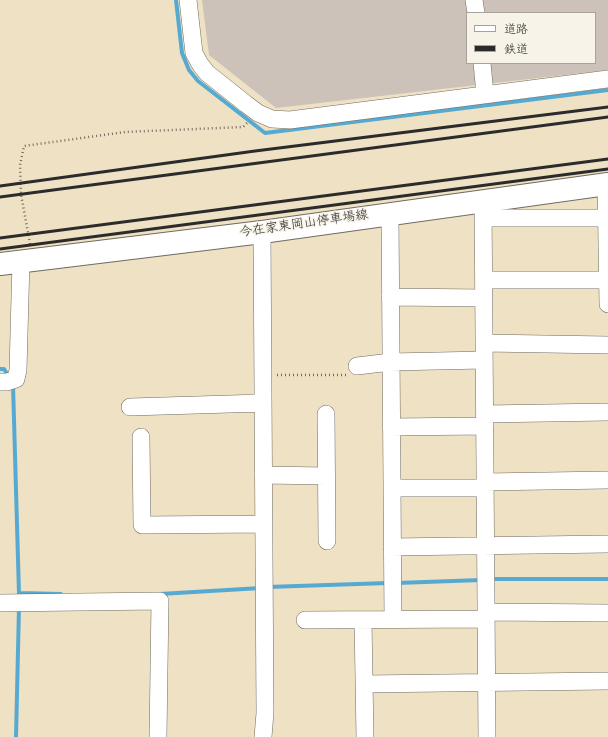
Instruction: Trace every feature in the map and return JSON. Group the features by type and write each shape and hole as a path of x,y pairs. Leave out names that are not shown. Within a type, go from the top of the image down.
{"main road":[{"name":"今在家東岡山停車場線","path":"18,262 262,232 390,214 483,210 607,184"}],"street":[{"path":"188,0 194,53 200,64 207,73 246,104 258,113 272,120 290,120 608,79"},
{"path":"474,0 476,12"},
{"path":"482,64 485,94"},
{"path":"607,184 608,304"},
{"path":"487,737 483,210 607,218"},
{"path":"390,214 393,619"},
{"path":"262,232 264,524 263,737"},
{"path":"7,381 18,370 18,262"},
{"path":"484,280 608,280"},
{"path":"390,297 484,298"},
{"path":"484,343 608,345"},
{"path":"357,366 391,362 484,360"},
{"path":"130,407 263,403"},
{"path":"391,427 608,412"},
{"path":"326,414 327,541"},
{"path":"141,437 142,525 264,524"},
{"path":"263,475 326,476"},
{"path":"392,488 608,480"},
{"path":"392,547 608,544"},
{"path":"13,603 160,601 158,737"},
{"path":"305,620 363,620 608,613"},
{"path":"363,620 365,737"},
{"path":"364,684 608,681"}],"path":[{"path":"18,262 21,194 20,165 24,146 125,132 243,127 246,124"},
{"path":"263,375 355,375 357,366"}],"shaded area":[{"path":"202,0 608,0 608,70 276,108 209,55"}],"waterway":[{"path":"176,0 182,53 189,70 198,81 265,133 608,90"},
{"path":"0,369 4,369 9,377"},
{"path":"13,385 19,594"},
{"path":"494,579 608,579"},
{"path":"397,583 481,580"},
{"path":"267,587 388,583"},
{"path":"160,594 261,588"},
{"path":"19,593 61,594"},
{"path":"16,737 19,607"}],"railway":[{"path":"0,186 255,151 608,107"},
{"path":"0,197 608,117"},
{"path":"0,238 608,159"},
{"path":"0,249 608,169"}]}
